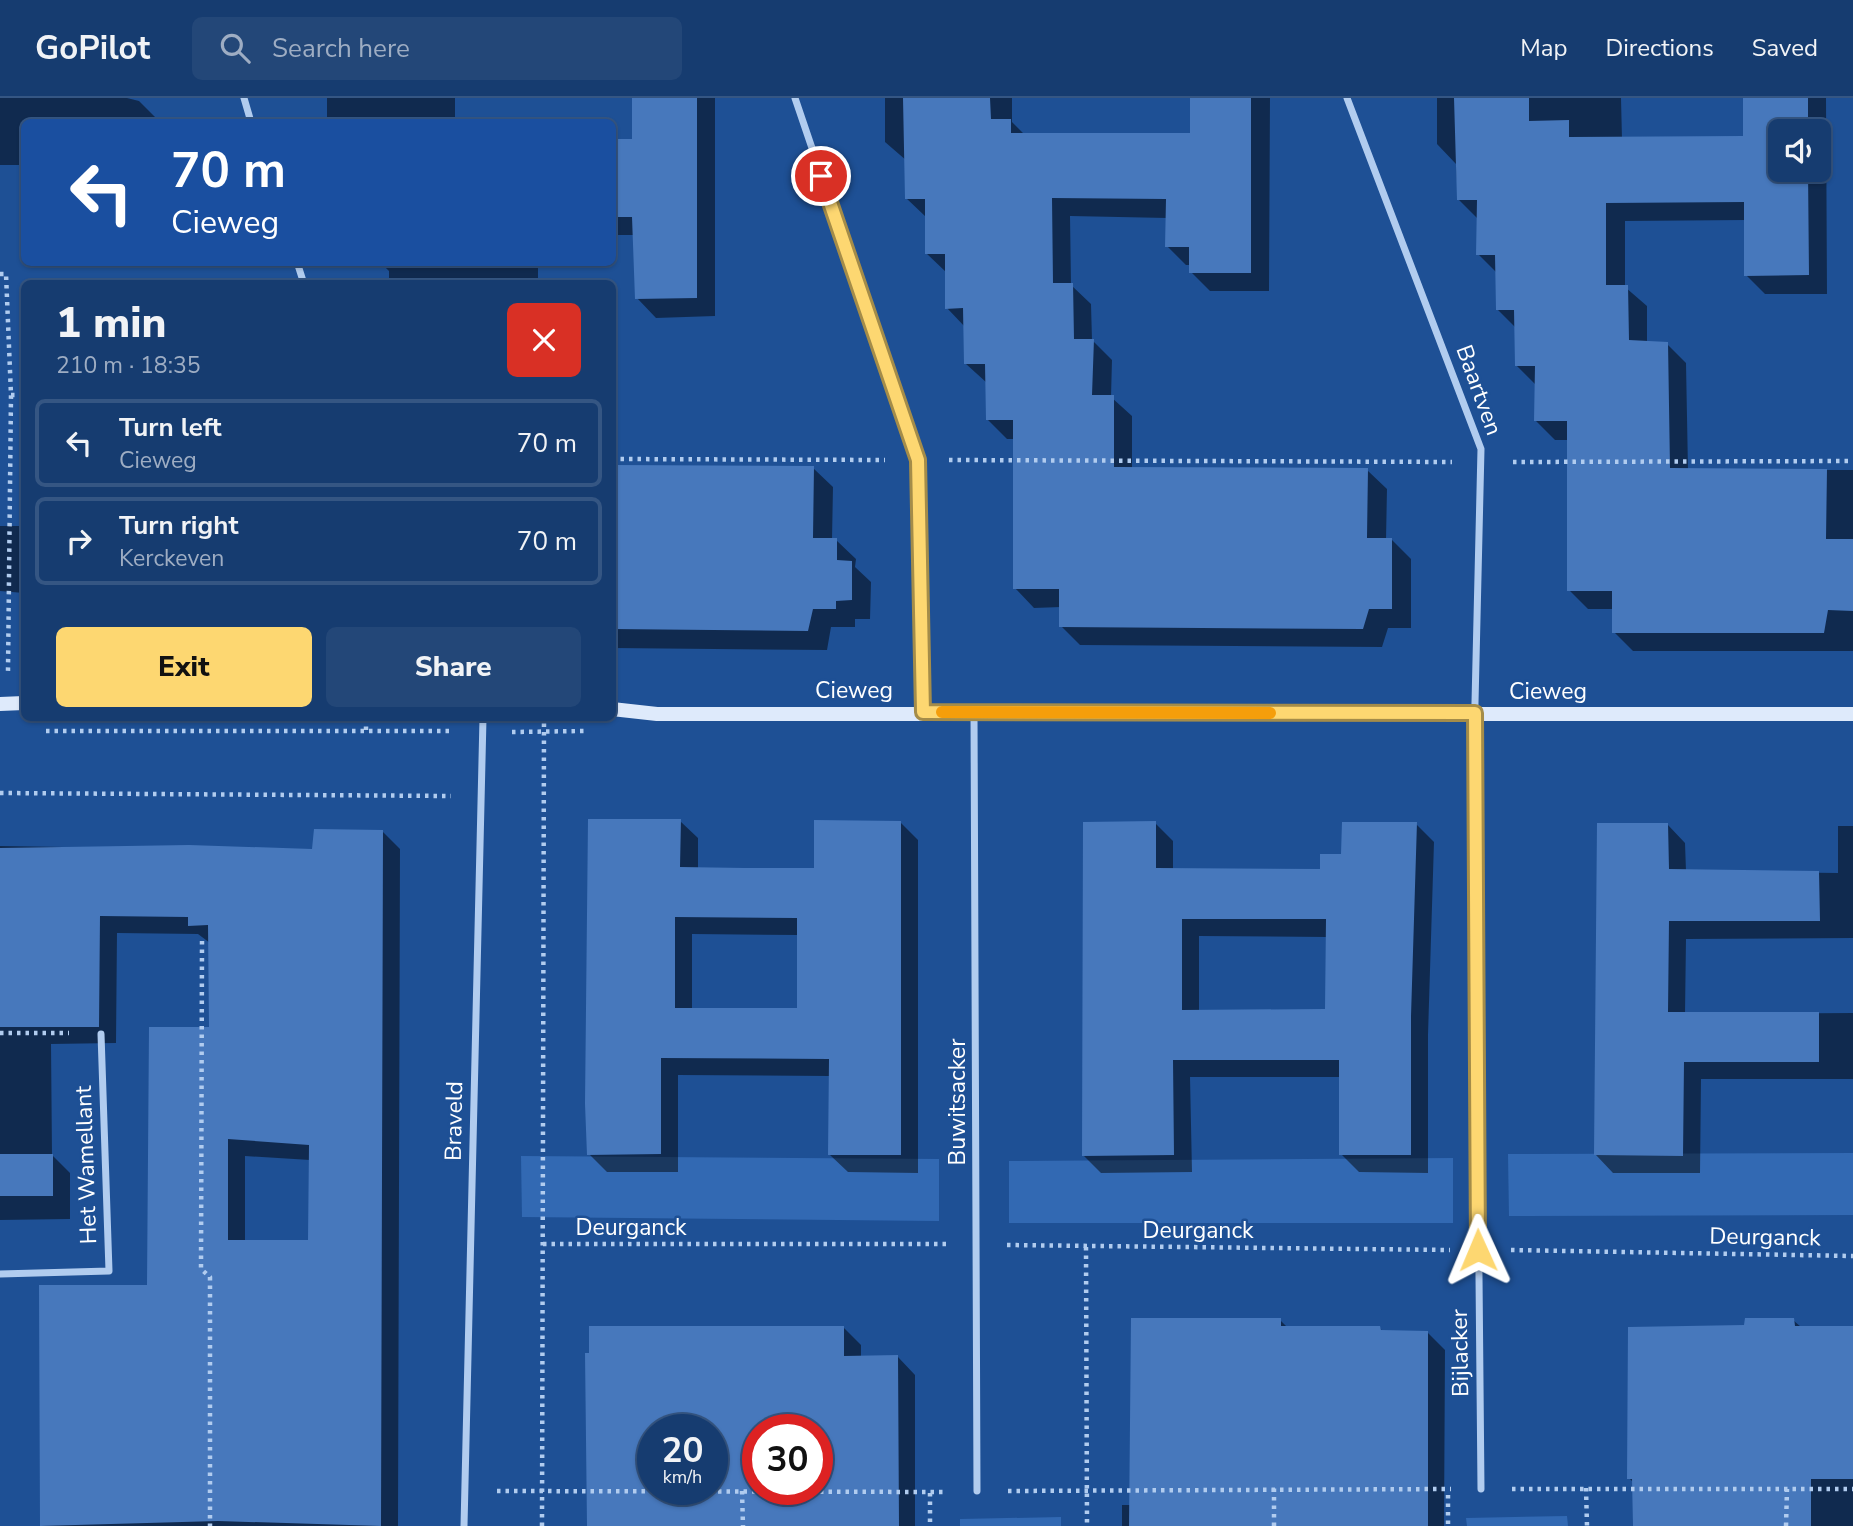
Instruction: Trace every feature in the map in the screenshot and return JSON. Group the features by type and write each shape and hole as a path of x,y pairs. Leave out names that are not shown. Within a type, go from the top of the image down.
{"street":[{"path":"243,98 250,119"},
{"path":"795,98 918,460 923,712"},
{"name":"Baartven","path":"1347,98 1481,449 1475,713"},
{"name":"Cieweg","path":"616,709 657,714 1853,714"},
{"name":"Buwitsacker","path":"974,712 977,1491"},
{"name":"Bijlacker","path":"1475,713 1481,1489"},
{"name":"Braveld","path":"464,1526 483,721"},
{"name":"Het Wamellant","path":"0,1274 109,1271 101,1034"}],"path":[{"path":"0,274 6,274 11,395 4,704"},
{"path":"11,395 21,395"},
{"path":"616,459 1853,461"},
{"path":"366,721 366,731"},
{"path":"542,1526 544,721"},
{"path":"0,793 481,796"},
{"path":"202,941 201,1269 210,1277 210,1526"},
{"path":"0,1033 101,1034"},
{"name":"Deurganck","path":"543,1244 976,1244 1853,1256"},
{"path":"1087,1247 1087,1526"},
{"path":"1274,1488 1274,1526"},
{"path":"833,1492 1274,1488 1853,1489"},
{"path":"1586,1488 1587,1526"},
{"path":"1448,1489 1448,1526"},
{"path":"1786,1526 1787,1489"},
{"path":"465,1491 742,1491"},
{"path":"930,1493 930,1526"},
{"path":"742,1505 743,1526"}],"shaded area":[{"path":"1853,1153 1853,1215 1509,1216 1508,1154"},
{"path":"521,1156 939,1159 939,1221 522,1217"},
{"path":"1453,1158 1453,1223 1009,1223 1009,1161"},
{"path":"1567,1516 1568,1526 1467,1526 1466,1518"},
{"path":"1061,1517 1061,1526 960,1526 960,1519"}],"building":[{"path":"632,98 697,98 697,298 635,299 632,217 616,217 616,139 632,139"},
{"path":"903,98 990,98 991,119 1011,119 1011,133 1190,133 1190,98 1251,98 1251,273 1189,273 1189,247 1165,247 1166,199 1052,198 1053,283 1073,283 1074,339 1094,339 1092,395 1114,395 1114,467 1368,468 1367,538 1392,538 1392,609 1369,609 1363,629 1059,627 1059,589 1013,589 1013,420 986,420 985,364 964,364 963,308 945,309 945,254 925,254 925,199 905,199"},
{"path":"1454,98 1529,98 1529,121 1569,120 1569,137 1743,136 1743,98 1808,98 1808,119 1768,119 1768,182 1808,182 1809,275 1744,276 1744,202 1606,203 1606,285 1628,285 1629,340 1668,342 1670,468 1827,469 1826,539 1853,539 1853,611 1828,610 1824,633 1612,633 1612,591 1567,591 1567,421 1534,421 1535,366 1515,366 1514,310 1496,310 1495,255 1476,255 1477,200 1457,200"},
{"path":"616,465 814,466 813,538 837,538 837,560 852,561 852,600 836,601 836,609 813,609 808,631 616,629"},
{"path":"588,819 681,819 680,867 745,868 814,868 814,820 901,821 901,1155 828,1155 829,1059 661,1058 661,1154 587,1155 585,1104","holes":["675,917 797,918 797,1008 675,1008"]},
{"path":"1156,821 1156,868 1320,869 1320,854 1341,854 1342,822 1417,822 1411,1016 1411,1155 1339,1155 1339,1060 1173,1060 1174,1155 1082,1156 1083,822","holes":["1182,919 1326,919 1325,1009 1182,1010"]},
{"path":"1597,823 1668,823 1669,869 1819,871 1820,921 1669,921 1668,1012 1819,1012 1819,1062 1684,1062 1683,1156 1594,1155"},
{"path":"314,829 383,830 381,1526 218,1521 40,1526 39,1285 147,1285 149,1027 209,1027 208,925 188,926 188,917 100,916 99,1027 0,1027 0,848 189,845 312,849","holes":["228,1139 309,1145 308,1240 228,1240"]},
{"path":"0,1154 53,1154 53,1196 0,1196"},
{"path":"1131,1318 1281,1318 1281,1326 1380,1326 1381,1330 1428,1331 1428,1526 1129,1526"},
{"path":"1745,1318 1794,1318 1795,1326 1853,1326 1853,1479 1811,1479 1811,1526 1633,1526 1632,1479 1627,1479 1628,1327 1744,1325"},
{"path":"589,1326 844,1326 844,1356 898,1355 899,1526 587,1526 585,1353 589,1353"}],"slow traffic":[{"path":"942,712 1270,713"}],"route":[{"path":"821,176 918,460 923,712 1475,713 1478,1250"}]}
